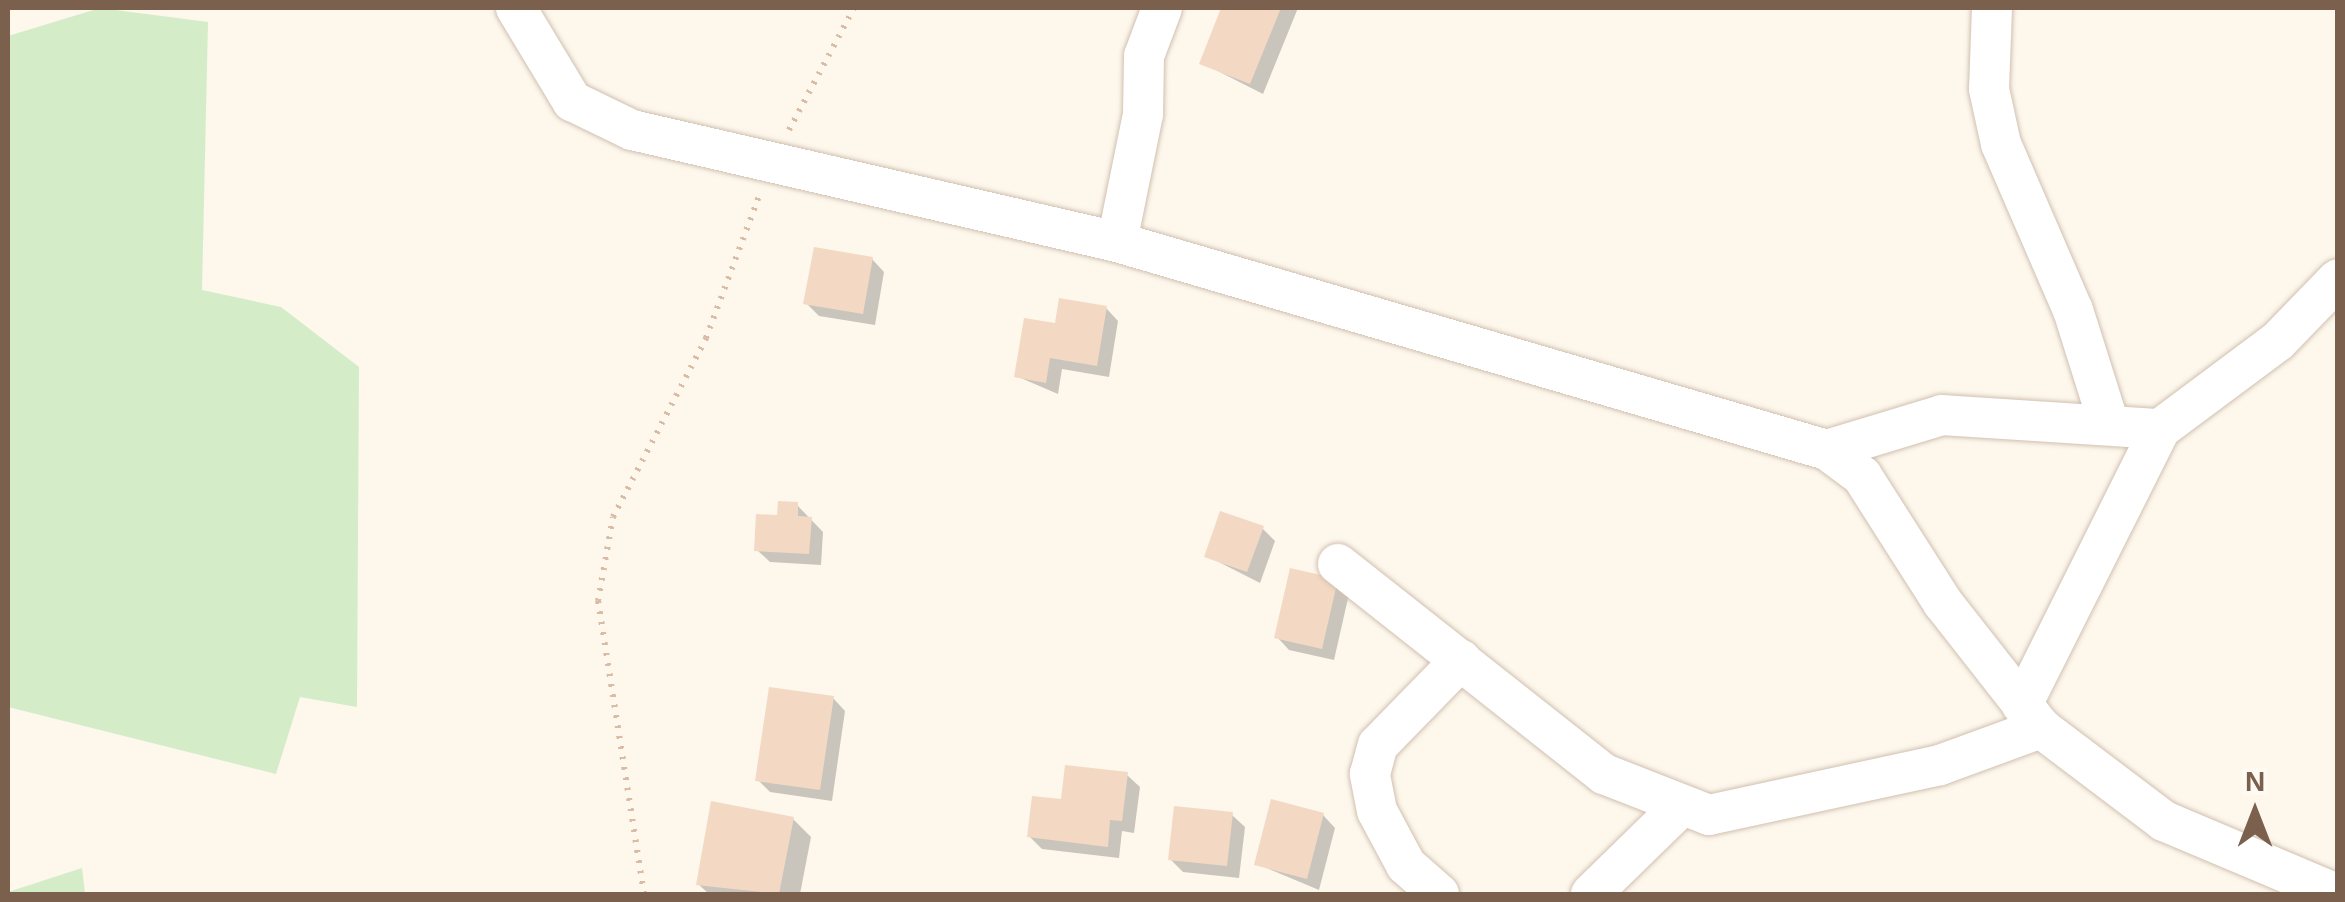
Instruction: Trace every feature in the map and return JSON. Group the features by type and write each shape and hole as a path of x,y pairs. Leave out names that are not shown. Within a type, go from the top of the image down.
{"street":[{"path":"516,8 572,101 649,135 774,160 1117,242 1827,450 1862,476 2032,716 2164,822 2325,893"},
{"path":"1117,242 1143,114 1144,56 1162,8"},
{"path":"1992,8 1989,89 2001,144 2073,310 2108,424"},
{"path":"1338,564 1604,774 1680,807 1735,815 1940,765 2032,716 2160,429 2278,342 2338,279"},
{"path":"1827,450 1942,416 2160,429"},
{"path":"1439,894 1406,865 1377,811 1370,774 1378,745 1461,660"},
{"path":"1590,894 1680,807"}],"path":[{"path":"644,894 598,601 610,534 706,338 774,160 854,8"}],"green space":[{"path":"100,8 208,22 202,290 281,307 359,367 357,707 300,697 276,774 8,707 8,36"},
{"path":"82,868 85,894 8,894 8,892"}],"building":[{"path":"1221,8 1281,8 1250,84 1199,64"},
{"path":"814,247 873,257 863,314 803,304"},
{"path":"1059,298 1107,306 1097,366 1050,358 1046,383 1014,377 1024,318 1055,323"},
{"path":"778,501 798,502 798,516 812,517 809,554 754,551 756,514 777,515"},
{"path":"1220,511 1264,526 1247,572 1204,557"},
{"path":"1290,568 1338,579 1322,649 1274,638"},
{"path":"769,687 834,696 820,790 755,781"},
{"path":"1065,765 1128,772 1122,821 1110,820 1108,847 1027,837 1032,796 1061,799"},
{"path":"1271,799 1324,813 1307,879 1254,865"},
{"path":"711,801 794,817 779,894 696,885"},
{"path":"1174,806 1233,812 1227,866 1168,860"}]}
